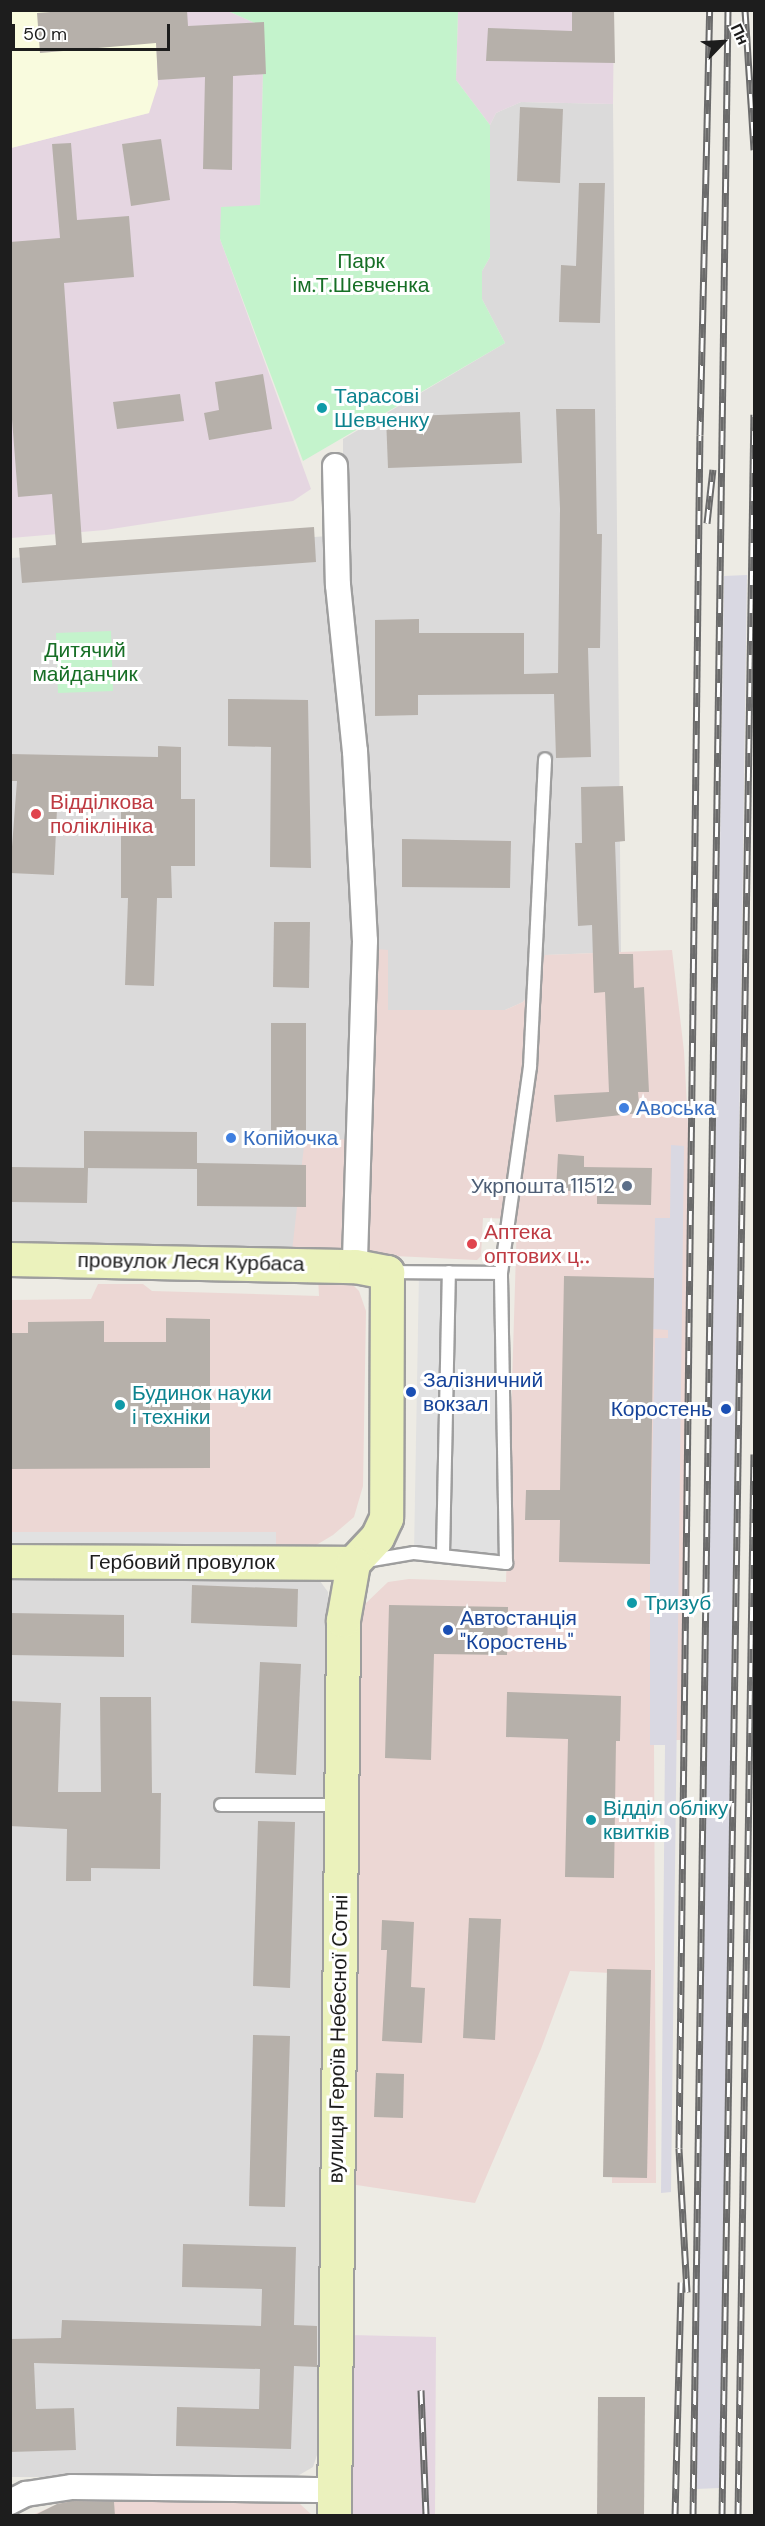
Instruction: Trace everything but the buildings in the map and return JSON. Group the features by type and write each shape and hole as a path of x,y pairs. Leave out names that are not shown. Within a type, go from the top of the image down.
{"street":[{"path":"335,466 338,585 355,751 365,941 371,1269 386,1518 377,1537 353,1563"},
{"name":"провулок Леся Курбаса","path":"10,1259 371,1269"},
{"name":"Гербовий провулок","path":"10,1560 353,1563"},
{"name":"вулиця Героїв Небесної Сотні","path":"335,2503 343,1620 353,1563"},
{"path":"10,2502 26,2494 72,2487 335,2503"}],"lane":[{"path":"353,1563 414,1553 443,1554 506,1563 501,1273 530,1067 545,759"},
{"path":"371,1269 501,1273"},
{"path":"443,1554 449,1272"},
{"path":"221,1805 341,1804"}],"shaded area":[{"path":"11,11 155,11 158,85 149,113 11,148"},
{"path":"155,11 228,11 264,27 260,206 220,239 311,489 293,501 105,530 11,538 11,148 149,113"},
{"path":"458,11 614,11 613,104 521,102 496,113 490,125 456,80"},
{"path":"521,102 613,104 621,952 546,955 537,983 523,1002 505,1010 387,1010 388,950 356,1140 292,1251 11,1246 11,558 343,535 343,439 505,343 482,299 482,271 490,257 490,125 496,113"},
{"path":"747,575 720,2488 696,2489 724,576"},
{"path":"365,948 388,950 388,1010 505,1010 523,1002 537,983 545,955 672,950 684,1051 690,1162 682,1740 654,1740 656,2183 612,2183 611,1973 570,1971 541,2049 475,2203 350,2184 361,1623 365,1604 388,1582 409,1579 506,1582 517,1219 483,1218 481,1256 477,1260 292,1251 305,1137 355,1140"},
{"path":"671,1145 684,1146 671,2192 661,2193 665,1745 650,1745 650,1564 655,1338 668,1338 668,1330 653,1329 655,1218 670,1218"},
{"path":"419,1272 501,1273 506,1563 414,1553"},
{"path":"318,1277 351,1283 359,1291 366,1311 363,1486 354,1517 333,1535 313,1547 276,1547 276,1532 11,1532 10,1300 91,1299 98,1284 143,1284 152,1291 319,1296"},
{"path":"10,1532 276,1532 276,1547 11,1547"},
{"path":"11,1576 311,1580 320,1581 328,1592 319,2449 313,2467 294,2478 11,2477"},
{"path":"349,2335 436,2337 435,2515 348,2516"},
{"path":"74,2497 285,2500 300,2504 312,2515 30,2516"}],"green space":[{"name":"Парк ім.Т.Шевченка","path":"228,11 458,11 456,80 490,125 490,257 482,271 482,299 505,343 303,461 220,239 221,207 260,205 264,27"},
{"name":"Дитячий майданчик","path":"111,631 113,691 58,693 56,633"}],"railway":[{"path":"687,2292 679,2148 700,435 710,10"},
{"path":"693,2516 728,10"},
{"path":"745,10 754,150"},
{"path":"722,2516 754,414"},
{"path":"707,523 713,469"},
{"path":"738,2516 754,1454"},
{"path":"675,2516 681,2282"},
{"path":"421,2390 426,2516"}],"place":[{"name":"Тарасові Шевченку","path":"322,408"},
{"name":"Відділкова поліклініка","path":"36,814"},
{"name":"Авоська","path":"624,1108"},
{"name":"Копійочка","path":"231,1138"},
{"name":"Укрпошта 11512","path":"627,1186"},
{"name":"Аптека оптових ц‥","path":"472,1244"},
{"name":"Залізничний вокзал","path":"411,1392"},
{"name":"Будинок науки і техніки","path":"120,1405"},
{"name":"Коростень","path":"726,1409"},
{"name":"Тризуб","path":"632,1603"},
{"name":"Автостанція \"Коростень\"","path":"448,1630"},
{"name":"Відділ обліку квитків","path":"591,1820"}]}
